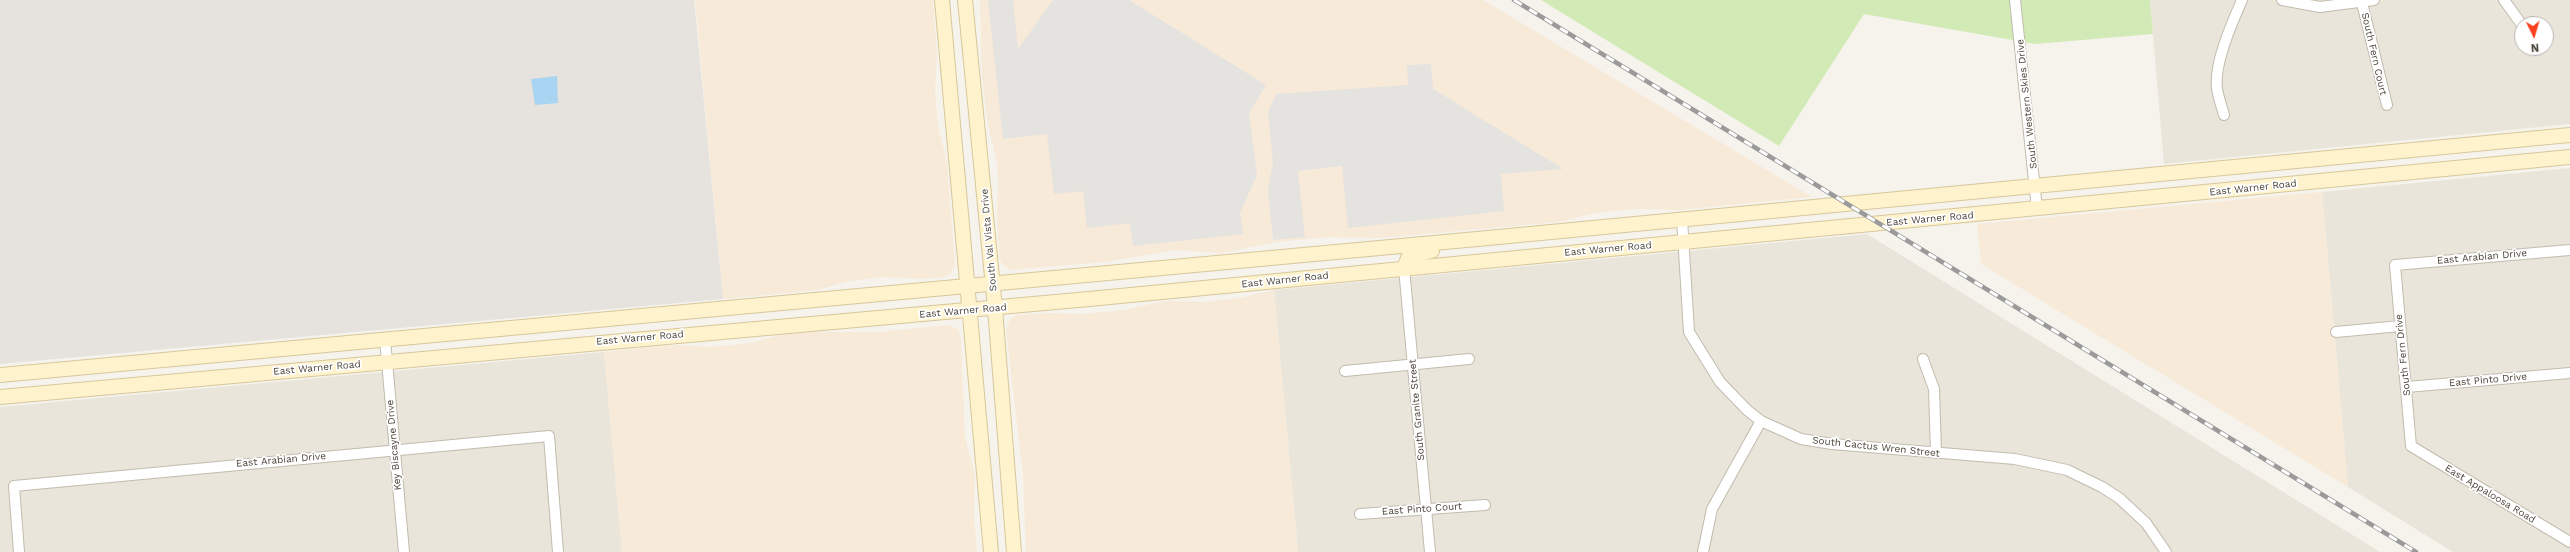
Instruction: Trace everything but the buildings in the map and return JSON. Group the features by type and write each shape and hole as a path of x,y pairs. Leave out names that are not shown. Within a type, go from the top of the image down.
{"main road":[{"path":"942,0 966,284 991,552"},
{"name":"South Val Vista Drive","path":"965,0 995,308 1014,552"},
{"path":"0,374 623,318 966,284 1488,238 2570,135"},
{"name":"East Warner Road","path":"0,397 624,339 995,308 2570,158"},
{"path":"1579,229 1581,251"},
{"path":"1404,268 1407,260 1413,254 1451,249 1488,238"},
{"path":"1256,259 1259,282"},
{"path":"758,305 760,328"},
{"path":"623,318 624,339"}],"street":[{"name":"South Western Skies Drive","path":"2016,0 2036,187 2037,209"},
{"path":"2224,115 2217,88 2221,62 2225,40 2242,0"},
{"path":"2282,0 2320,8 2362,3 2374,0"},
{"path":"2504,0 2516,16"},
{"name":"South Fern Court","path":"2362,3 2387,105"},
{"name":"South Cactus Wren Street","path":"1682,219 1688,332 1720,382 1746,410 1761,421 1801,439 1824,443 2015,459 2067,470 2118,498 2146,523 2166,552"},
{"name":"East Arabian Drive","path":"2395,264 2570,250"},
{"name":"South Fern Drive","path":"2395,264 2411,446"},
{"name":"South Granite Street","path":"1404,268 1430,552"},
{"path":"2336,332 2400,326"},
{"name":"Key Biscayne Drive","path":"385,339 404,552"},
{"path":"1345,371 1413,366 1469,359"},
{"path":"1923,359 1934,389 1936,453"},
{"name":"East Pinto Drive","path":"2406,387 2570,373"},
{"path":"1703,552 1712,509 1761,421"},
{"name":"East Arabian Drive","path":"19,552 14,486 395,449 549,436 558,552"},
{"name":"East Appaloosa Road","path":"2411,446 2570,542"},
{"name":"East Pinto Court","path":"1360,514 1485,505"}],"shaded area":[{"path":"0,0 694,0 723,299 0,364"},
{"path":"695,0 933,0 937,55 935,92 938,126 947,162 955,266 951,273 944,277 922,279 884,277 849,281 818,290 723,299"},
{"path":"980,0 1483,0 1812,197 1678,210 1636,209 1600,212 1558,222 1380,238 1330,237 1276,242 1222,253 1175,250 1106,262 1010,270 1002,264 999,256 997,221 997,162 988,125 982,77"},
{"path":"988,0 1013,0 1018,49 1053,0 1129,0 1266,85 1249,113 1257,175 1240,213 1243,234 1133,246 1130,223 1087,228 1083,191 1054,194 1047,134 1003,139"},
{"path":"2150,0 2570,0 2570,124 2164,164"},
{"path":"1431,64 1433,89 1563,169 1501,174 1504,211 1348,228 1342,166 1298,171 1305,237 1273,240 1268,189 1273,163 1268,113 1276,94 1408,85 1407,65"},
{"path":"2570,168 2570,552 2453,552 2348,487 2322,192"},
{"path":"2322,192 2348,487 1981,264 1977,224"},
{"path":"1867,234 2380,552 1298,552 1274,290"},
{"path":"1274,290 1298,552 1026,552 1023,475 1006,329 1011,318 1017,315 1049,313 1081,314 1126,310 1163,301 1204,302 1240,298"},
{"path":"948,325 958,329 961,338 965,437 975,475 974,515 977,552 622,552 604,352 674,345 707,347 745,344 785,334 816,332 879,332"},
{"path":"604,352 622,552 0,552 0,407"}],"green space":[{"path":"1541,0 2150,0 2153,34 2035,44 1864,14 1779,146"}],"water":[{"path":"557,76 558,103 535,105 531,79"}],"railway":[{"path":"1514,0 2416,552"}]}
